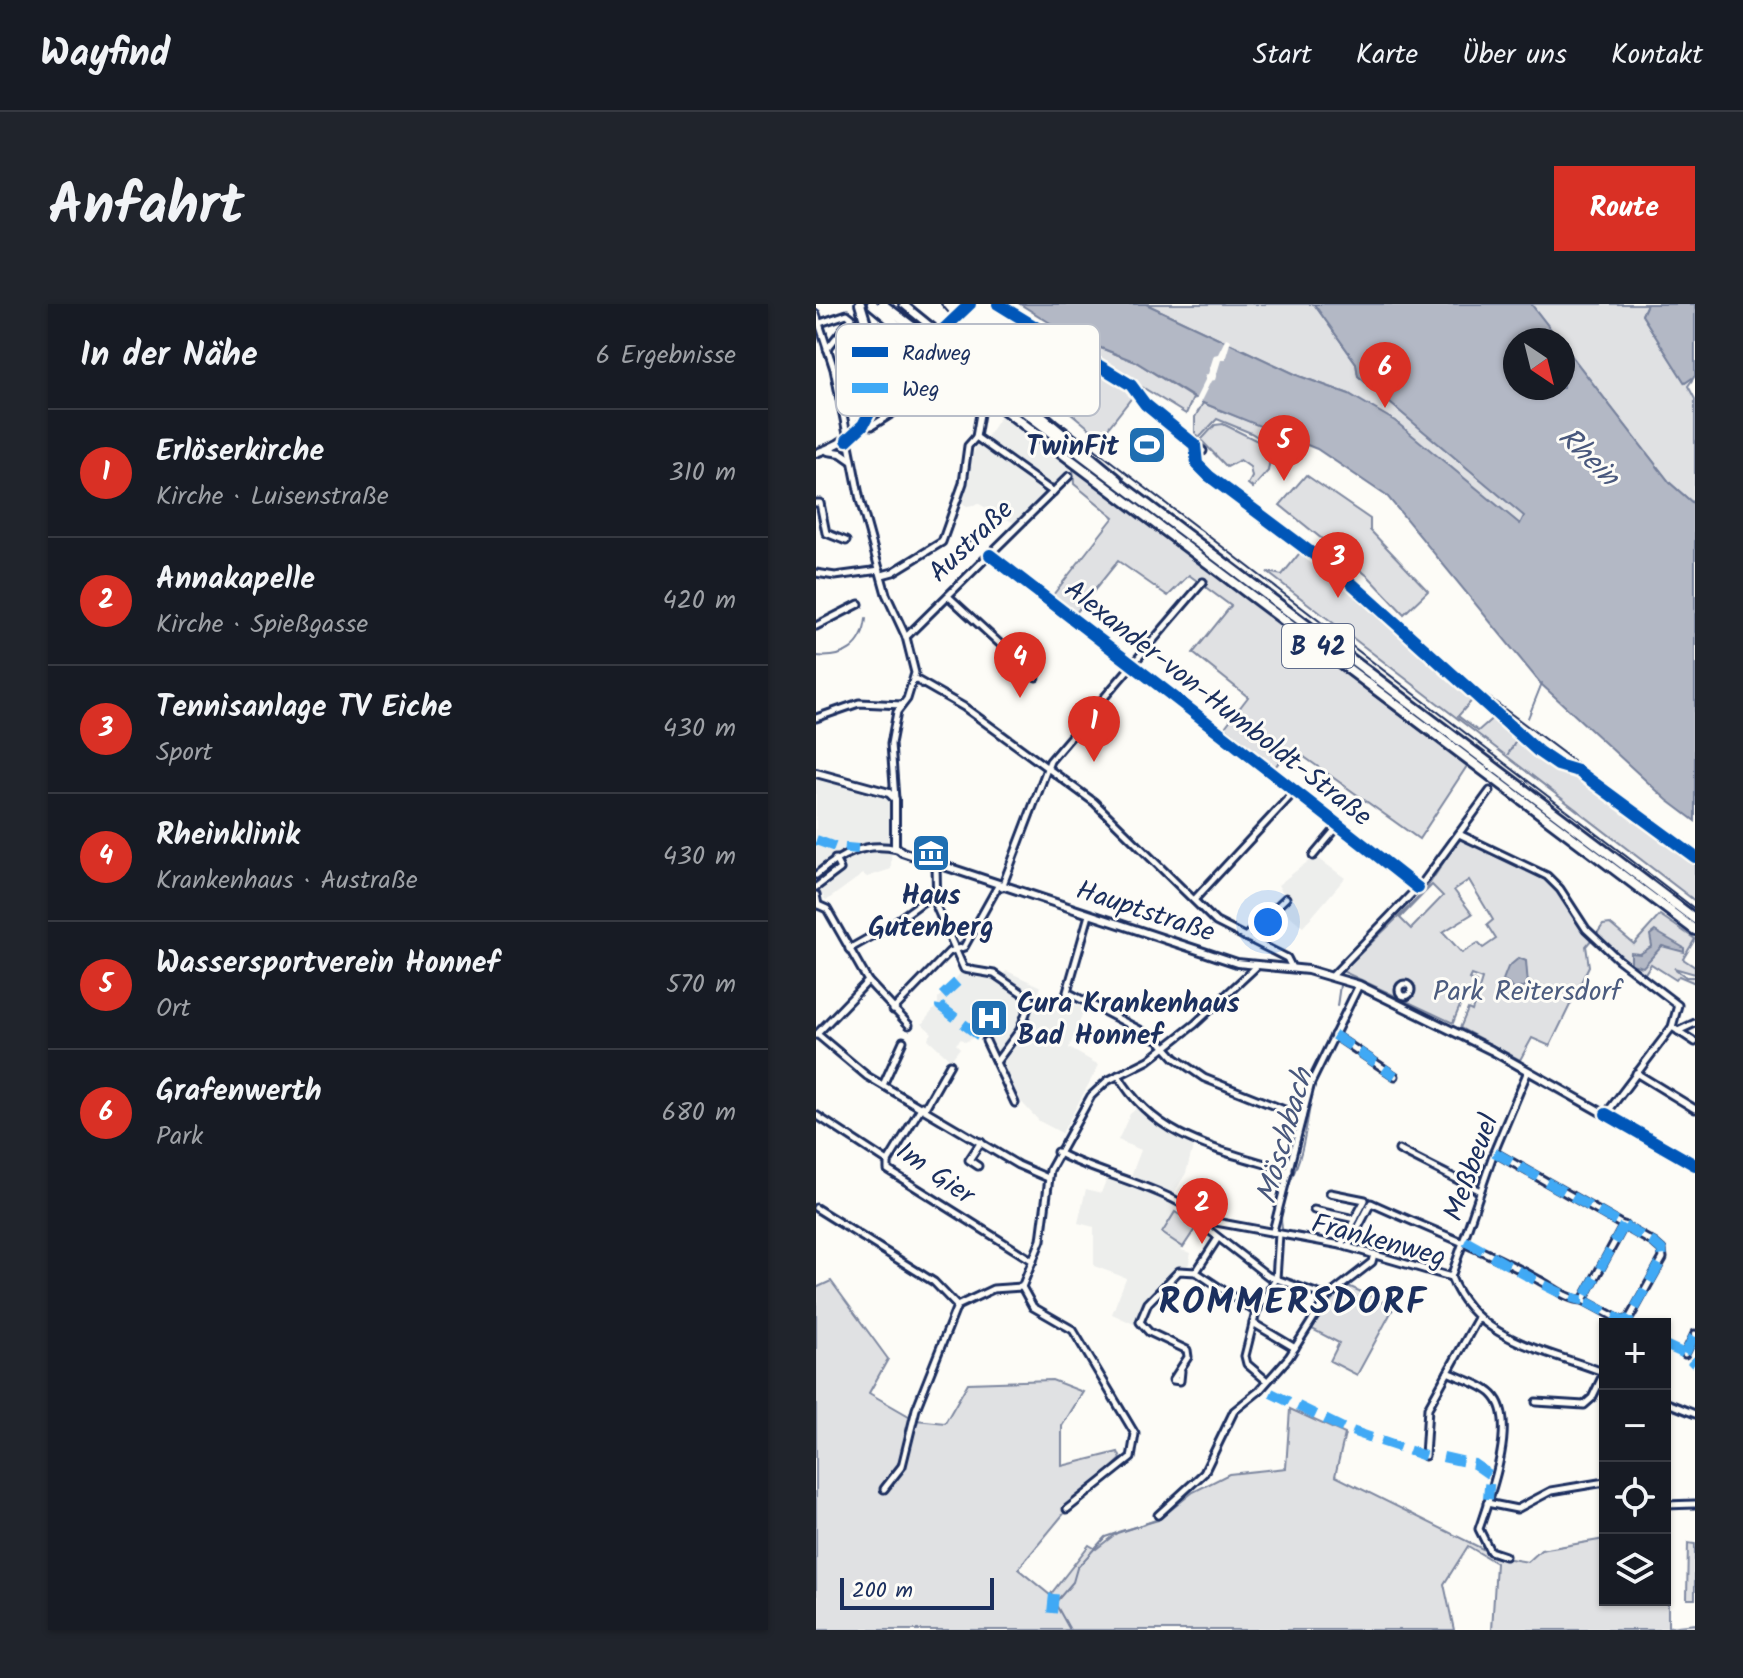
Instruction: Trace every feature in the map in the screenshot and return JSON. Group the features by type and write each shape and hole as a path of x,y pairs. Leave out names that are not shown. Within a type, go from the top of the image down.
{"highway":[{"path":"860,304 866,324"},
{"name":"B 42","path":"872,304 896,324"},
{"name":"B 42","path":"882,304 908,324"},
{"name":"B 42","path":"1013,416 1695,930"},
{"name":"B 42","path":"1027,416 1695,919"},
{"path":"1041,416 1147,508"}],"main road":[{"path":"903,304 931,324"},
{"path":"950,324 970,304"},
{"path":"816,453 847,440 868,416"},
{"path":"824,451 841,453 851,460"},
{"path":"816,773 893,794 897,849"},
{"name":"Hauptstraße","path":"897,849 936,866 1256,967 1292,968 1333,975 1359,985 1528,1071 1695,1165"}],"street":[{"path":"998,304 1031,324"},
{"path":"816,314 836,390"},
{"path":"820,323 847,314 852,318 847,324"},
{"path":"827,349 836,338"},
{"path":"1100,366 1131,385 1145,404 1203,451"},
{"path":"842,416 881,572 906,637 915,679 902,705 891,744 893,794"},
{"path":"863,425 872,426 888,416"},
{"path":"816,573 835,576 881,572 922,557 942,542 963,483 968,446 976,437 980,416"},
{"path":"976,437 1053,492"},
{"name":"Austraße","path":"906,637 1069,476"},
{"path":"816,503 820,503 826,533 846,541"},
{"name":"Alexander-von-Humboldt-Straße","path":"990,555 1418,888"},
{"path":"893,1010 949,952 965,946 1000,886 1046,768 1203,582"},
{"name":"Austraße","path":"948,596 1036,677"},
{"path":"816,626 859,604"},
{"path":"915,679 964,707 1094,802 1216,922 1287,958 1292,968"},
{"path":"816,718 859,703 902,705"},
{"path":"1194,900 1295,791"},
{"path":"1333,975 1418,888 1490,791"},
{"name":"Alexander-von-Humboldt-Straße","path":"1313,856 1339,825"},
{"path":"1459,834 1547,876 1560,889 1586,929 1625,965 1676,1001 1678,1009 1672,1027 1606,1114"},
{"name":"Hauptstraße","path":"835,859 862,848 897,849"},
{"path":"816,875 835,859 840,869 816,887"},
{"path":"936,866 941,924 966,971 994,974 1031,999 1020,1030 997,1061"},
{"path":"849,949 888,927 936,892"},
{"path":"816,895 817,906 827,909 868,981 909,1025"},
{"path":"1245,937 1286,898"},
{"path":"1089,915 1067,992 1134,1025 1165,1047 1188,1069 1225,1089 1302,1117"},
{"path":"1022,1287 1041,1240 1048,1178 1057,1152 1091,1096 1118,1075 1165,1047 1256,967"},
{"path":"868,981 816,1034 850,1064 883,1085 1048,1178"},
{"path":"1267,1381 1247,1364 1245,1356 1256,1312 1276,1279 1276,1232 1311,1083 1359,985"},
{"path":"1678,1031 1695,1023"},
{"path":"1672,1027 1695,1042"},
{"path":"1334,1035 1395,1076"},
{"path":"883,1085 903,1041"},
{"path":"986,1041 1015,1103"},
{"path":"888,1162 950,1064"},
{"name":"Meßbeuel","path":"1451,1277 1494,1152 1528,1071"},
{"path":"1636,1073 1695,1109"},
{"path":"1118,1075 1142,1109 1169,1131 1289,1171"},
{"name":"Im Gier","path":"816,1115 888,1162 888,1170 1033,1261"},
{"path":"978,1166 969,1160 981,1142"},
{"path":"1399,1150 1480,1191"},
{"path":"1057,1152 1108,1175 1154,1188 1205,1220 1218,1238 1276,1279 1327,1297"},
{"path":"1494,1152 1624,1225 1662,1250 1663,1258 1629,1318"},
{"path":"1330,1193 1365,1200 1344,1246"},
{"path":"1344,1246 1371,1203 1465,1241 1564,1295 1583,1300 1617,1318"},
{"path":"816,1208 934,1282 957,1306"},
{"path":"1314,1210 1355,1219"},
{"name":"Frankenweg","path":"1205,1220 1344,1246 1451,1277 1458,1294 1478,1318 1501,1336 1599,1371"},
{"path":"1583,1300 1624,1225"},
{"path":"1196,1272 1218,1238"},
{"path":"1158,1515 1204,1473 1234,1411 1267,1381 1295,1348 1327,1297 1372,1262 1374,1254"},
{"path":"1181,1371 1188,1357 1187,1350 1149,1332 1140,1322 1148,1303 1179,1271 1186,1268 1196,1272 1256,1312"},
{"path":"884,1489 902,1466 916,1409 957,1306 993,1289 1022,1287"},
{"path":"1022,1287 1033,1307 1073,1330 1135,1434 1131,1458 1067,1509"},
{"path":"1425,1456 1428,1408 1478,1318"},
{"path":"1253,1323 1295,1348"},
{"path":"1685,1354 1695,1334"},
{"path":"1448,1372 1494,1396 1501,1408 1503,1438 1479,1529 1482,1541 1493,1554 1505,1556"},
{"path":"1536,1402 1584,1405 1599,1385"},
{"path":"1671,1404 1695,1414"},
{"path":"1487,1503 1517,1509 1551,1491 1599,1483"},
{"path":"1671,1505 1695,1504"}],"shaded area":[{"path":"1001,416 1005,416 1073,467 1016,524 979,504 967,506 959,502 976,445 987,437"},
{"path":"816,776 884,796 892,803 891,869 867,877 863,874 826,901 816,886"},
{"path":"1315,856 1345,878 1303,927 1275,903 1284,894 1278,885"},
{"path":"978,966 1003,974 1007,971 1041,987 1031,1010 1034,1012 1044,994 1085,1008 1069,1048 1099,1065 1062,1133 1039,1121 1014,1094 995,1051 980,1035 965,1042 961,1039 956,1044 960,1048 951,1060 928,1039 932,1033 922,1024 938,1004 938,998 966,967"},
{"path":"1138,1107 1166,1132 1194,1143 1186,1173 1172,1196 1131,1176 1141,1150 1118,1140 1130,1114"},
{"path":"1107,1178 1158,1195 1195,1218 1197,1226 1181,1250 1191,1253 1188,1267 1177,1269 1144,1303 1136,1325 1112,1314 1126,1278 1094,1266 1094,1227 1078,1223 1086,1189 1101,1193"}],"green space":[{"path":"1146,304 1314,304 1356,363 1358,376 1525,516 1521,525 1349,394 1299,376"},
{"path":"1531,304 1647,304 1642,315 1685,382 1695,376 1688,386 1695,399 1695,505 1670,483 1575,360 1575,328 1550,328"},
{"path":"1100,348 1136,362 1193,398 1186,414 1100,361"},
{"path":"1100,371 1119,382 1133,396 1104,433 1095,433 1075,416 1100,416"},
{"path":"1203,403 1300,441 1290,457 1251,433 1217,419 1199,438 1195,433 1195,417"},
{"path":"1223,424 1272,448 1268,471 1253,488 1248,484 1252,477 1250,467 1240,460 1227,467 1201,440 1215,425"},
{"path":"1073,467 1467,766 1419,839 1300,754 1284,756 1275,767 1225,727 1248,697 1193,653 1231,606 1189,575 1168,596 1118,561 1076,613 1053,595 1114,517 1074,484"},
{"path":"1306,475 1370,519 1370,530 1428,591 1404,614 1369,577 1280,505"},
{"path":"1303,549 1476,696 1458,716 1478,731 1496,715 1507,730 1523,740 1527,737 1695,860 1695,901 1267,572 1282,575"},
{"name":"Park Reitersdorf","path":"1460,837 1540,876 1561,897 1592,939 1586,946 1589,966 1550,1046 1532,1038 1520,1060 1460,1028 1468,1009 1472,1011 1482,979 1471,975 1469,979 1476,982 1469,998 1464,996 1453,1023 1342,971 1424,892","holes":["1469,880 1493,920 1487,925 1496,939 1483,948 1478,943 1462,953 1443,932 1472,914 1454,890","1432,885 1443,896 1411,929 1400,918"]},
{"path":"1660,915 1695,939 1683,959 1695,967 1695,974 1674,968 1686,977 1695,977 1695,983 1679,976 1676,980 1651,964 1644,975 1596,935 1603,925 1610,924 1634,944"},
{"path":"1175,1212 1197,1226 1183,1247 1162,1233"},
{"path":"831,1281 888,1359 869,1393 916,1420 945,1423 968,1383 1052,1380 1083,1392 1062,1426 1062,1466 1118,1452 1121,1459 1066,1511 1018,1569 1050,1595 1089,1545 1096,1549 1118,1532 1158,1520 1193,1492 1229,1474 1286,1468 1290,1409 1345,1434 1335,1476 1499,1557 1528,1562 1541,1550 1599,1540 1599,1606 1668,1606 1668,1627 1695,1624 1695,1630 1492,1630 1496,1563 1468,1546 1444,1584 1454,1630 816,1630 816,1288"},
{"path":"1344,1284 1394,1307 1357,1375 1330,1361 1339,1343 1310,1328"},
{"path":"1688,1543 1695,1544 1695,1599 1687,1599"}],"water":[{"name":"Rhein","path":"1020,304 1146,304 1299,376 1349,394 1395,421 1520,524 1524,516 1358,376 1356,363 1314,304 1531,304 1550,328 1503,328 1503,400 1575,400 1575,360 1670,483 1695,505 1695,821 1667,800 1541,684 1388,497 1317,449 1203,403 1136,362 1100,348 1100,324 1052,324"},
{"path":"1647,304 1695,304 1695,376 1685,383 1642,315"},
{"path":"1655,931 1684,948 1684,952 1662,946 1643,967 1631,964 1631,953 1640,954 1652,946 1650,935"},
{"path":"1519,958 1526,961 1528,985 1515,990 1503,980 1508,967"}],"pier":[{"path":"1226,338 1231,340 1225,360 1221,360 1215,380 1211,381 1199,405 1194,402 1206,378 1204,375 1208,374 1214,355 1218,354"}],"waterway":[{"path":"966,543 987,533 996,511"},
{"path":"816,656 835,655 850,649 861,637 866,619"},
{"path":"1528,718 1542,683"},
{"path":"1508,754 1519,736"},
{"name":"Möschbach","path":"1337,1006 1340,985"},
{"name":"Möschbach","path":"1282,1228 1284,1201 1300,1156 1313,1091 1329,1054"},
{"name":"Möschbach","path":"1070,1630 1055,1603 1073,1582 1077,1568 1105,1537 1156,1520 1203,1478 1216,1458"}],"tram line":[{"path":"1205,466 1350,576 1478,689 1695,852"}],"railway":[{"path":"941,304 959,324"},
{"path":"1052,416 1695,909"}],"marked path":[{"path":"816,840 835,847 858,849"},
{"path":"957,982 942,996 940,1006 986,1041"},
{"path":"1334,1035 1395,1076"},
{"path":"1494,1152 1654,1243 1662,1250 1663,1258 1629,1319 1622,1321 1583,1300 1624,1225"},
{"path":"1465,1241 1544,1285 1583,1300"},
{"path":"1685,1354 1695,1334"},
{"path":"1671,1348 1685,1354 1695,1364"},
{"path":"1271,1393 1343,1428 1425,1456"},
{"path":"1443,1457 1474,1464 1490,1475 1488,1499"},
{"path":"1052,1613 1054,1594"}],"cycle path":[{"path":"949,324 970,304"},
{"path":"998,304 1031,324"},
{"path":"1100,366 1131,385 1145,404 1195,445 1197,464 1209,476 1349,581 1539,752 1558,765 1578,771 1695,857"},
{"path":"847,440 868,416"},
{"path":"990,555 1418,888"},
{"path":"1606,1114 1695,1165"}],"place":[{"name":"Grafenwerth","path":"1385,408"},
{"name":"TwinFit","path":"1147,445"},
{"name":"Wassersportverein Honnef","path":"1284,481"},
{"name":"Tennisanlage TV Eiche","path":"1338,598"},
{"name":"Rheinklinik","path":"1020,698"},
{"name":"Erlöserkirche","path":"1094,762"},
{"name":"Haus Gutenberg","path":"931,853"},
{"name":"Cura Krankenhaus Bad Honnef","path":"989,1018"},
{"name":"Annakapelle","path":"1202,1244"}],"district":[{"name":"ROMMERSDORF","path":"1293,1300"}]}
